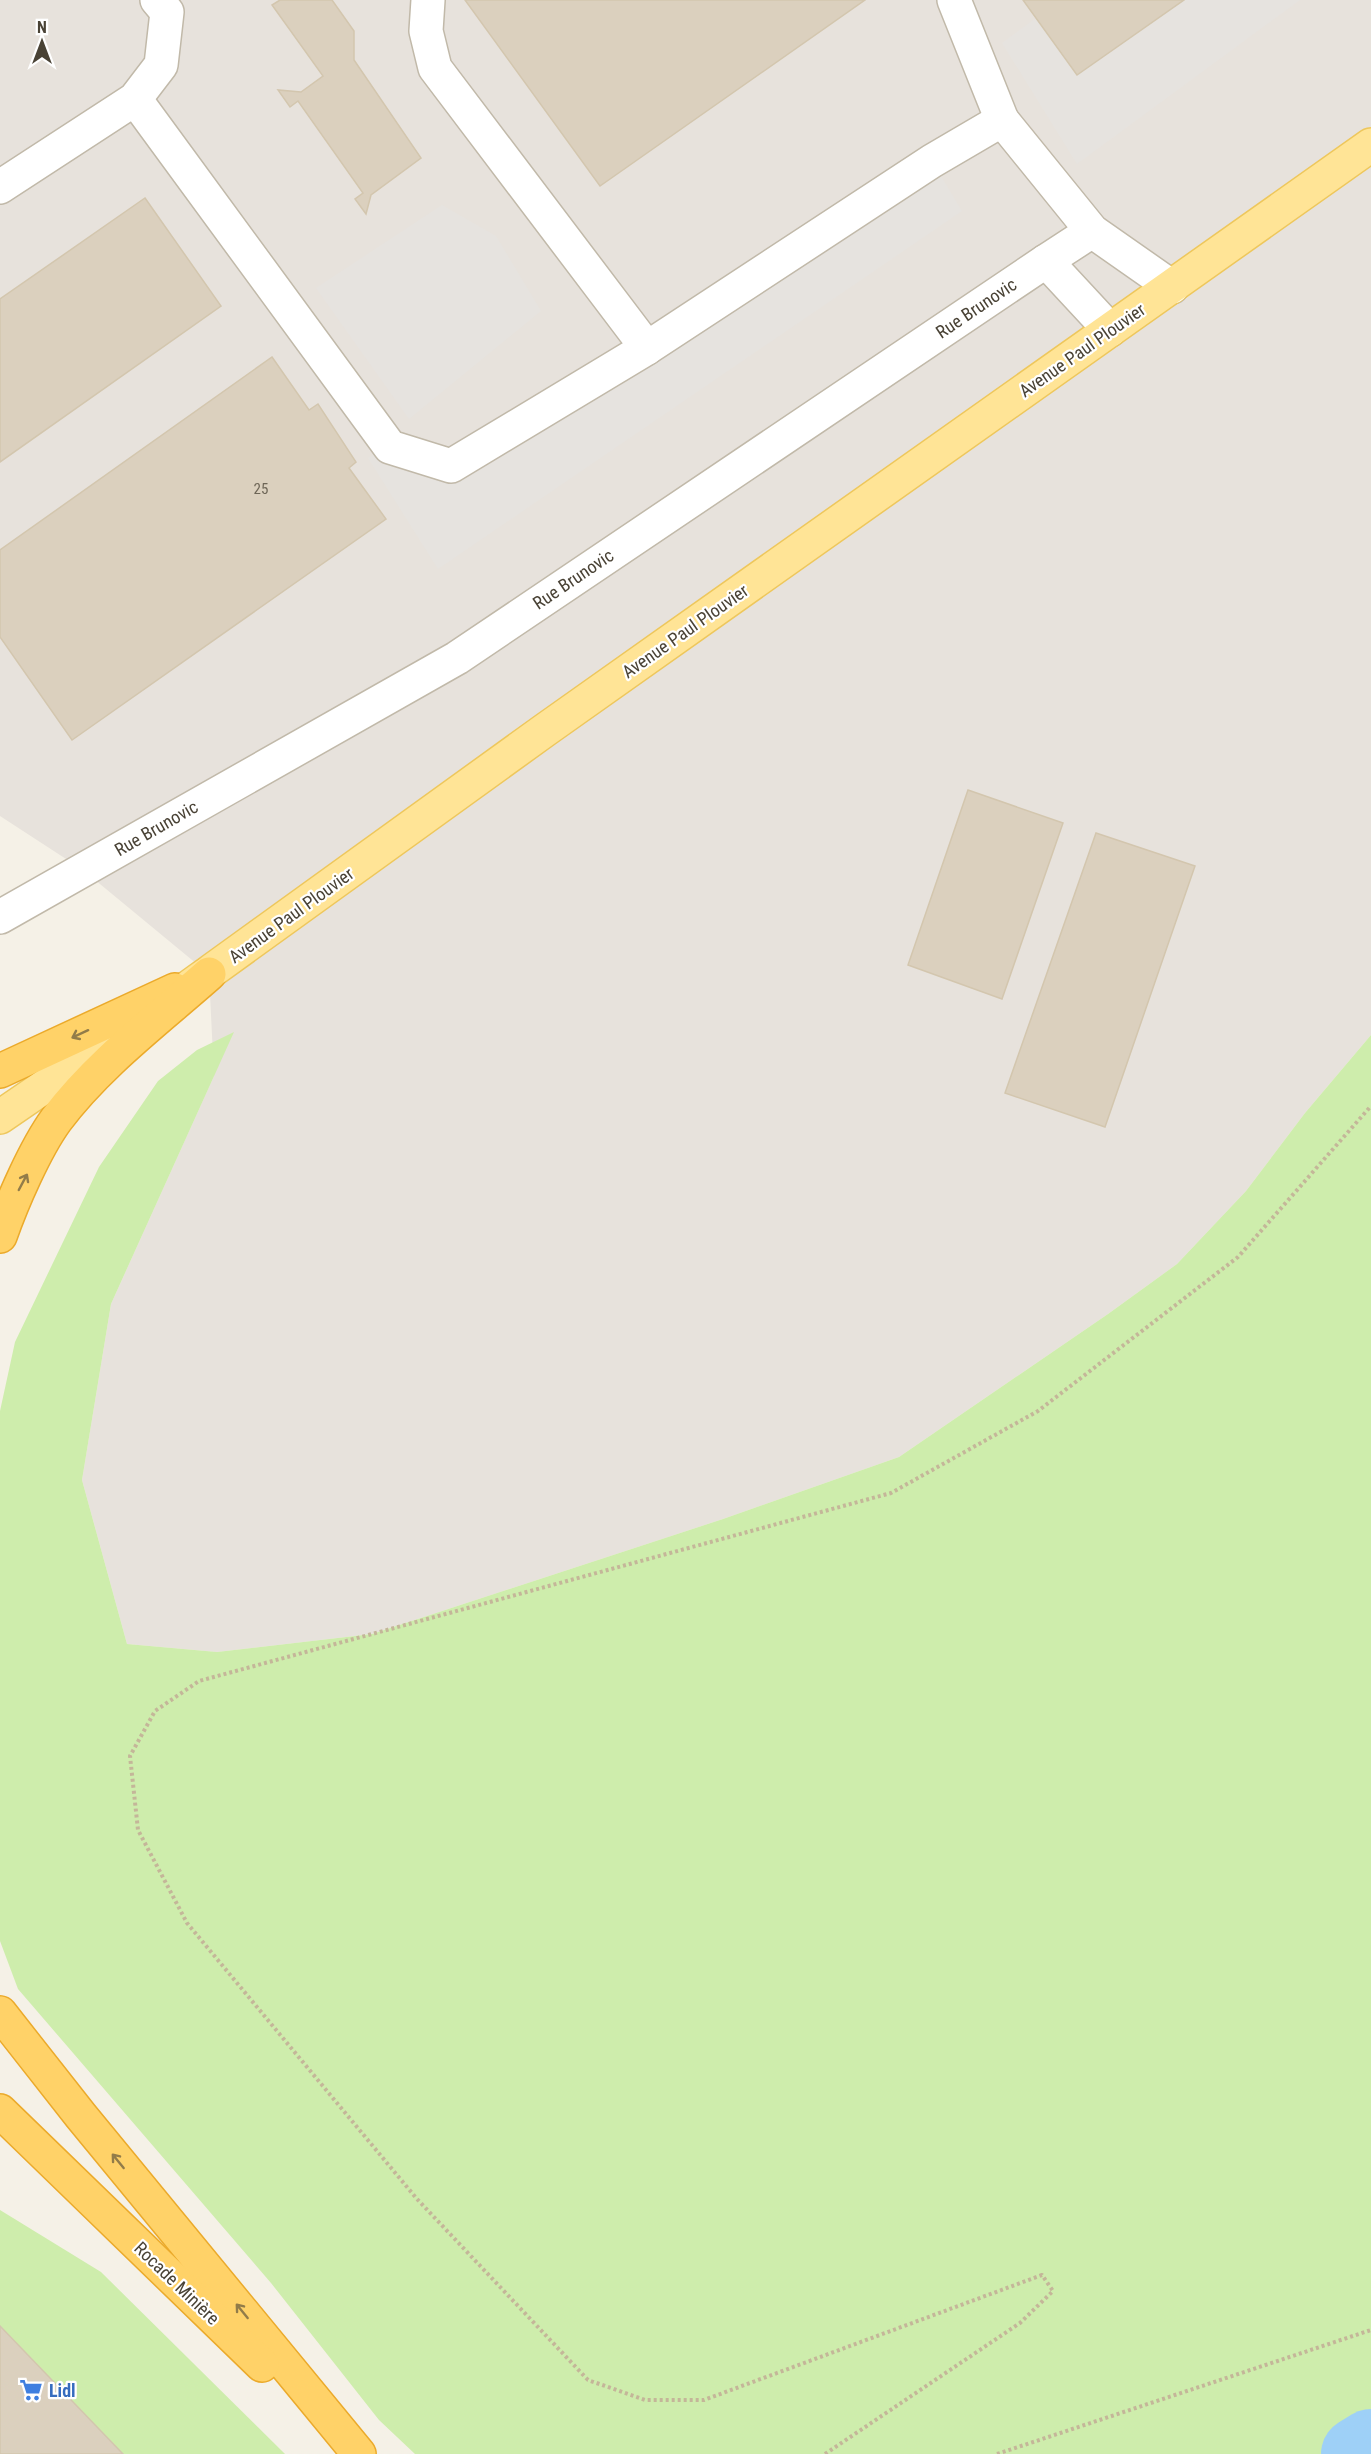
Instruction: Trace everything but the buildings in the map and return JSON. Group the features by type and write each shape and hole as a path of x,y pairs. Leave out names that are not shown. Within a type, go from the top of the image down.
{"highway":[{"path":"0,1071 209,974"},
{"path":"0,1236 12,1203 55,1121 99,1071 209,974"},
{"path":"0,2013 81,2116 357,2454"},
{"name":"Rocade Minière","path":"0,2111 357,2454"}],"main road":[{"name":"Avenue Paul Plouvier","path":"0,1117 209,974 545,730 1371,145"}],"street":[{"path":"0,187 135,99 161,65 167,12 157,0"},
{"path":"428,0 426,31 435,68 647,348"},
{"path":"954,0 1002,120 1092,231 1172,286"},
{"path":"135,99 390,447 451,466 647,348 932,160 1002,120"},
{"name":"Rue Brunovic","path":"0,917 457,657 1092,231"},
{"path":"1046,261 1110,330"}],"path":[{"path":"825,2454 1020,2323 1053,2291 1042,2275 704,2400 645,2400 588,2380 417,2199 187,1923 138,1830 130,1756 155,1711 199,1681 891,1493 1038,1411 1238,1257 1371,1106"},
{"path":"996,2454 1371,2330"}],"shaded area":[{"path":"0,0 1371,0 1371,1035 1305,1113 1246,1191 1177,1264 899,1457 723,1519 372,1634 217,1652 127,1644 82,1480 111,1304 214,1076 209,974 83,870 0,816"},
{"path":"1184,0 1300,0 1077,164 1002,43 1036,18 1077,75"},
{"path":"932,161 962,211 438,569 368,458 390,447 451,465"},
{"path":"442,205 496,236 541,311 409,419 316,288"}],"green space":[{"path":"234,1032 111,1304 82,1480 127,1644 217,1652 372,1634 723,1519 899,1457 1177,1264 1246,1191 1305,1113 1371,1035 1371,2454 415,2454 379,2420 271,2283 18,1989 0,1941 0,1411 15,1342 99,1167 158,1081 197,1050"},
{"path":"0,2210 101,2272 285,2454 123,2454 0,2326"}],"waterway":[{"path":"1358,2454 1371,2446"}],"place":[{"name":"Lidl","path":"31,2390"}]}
